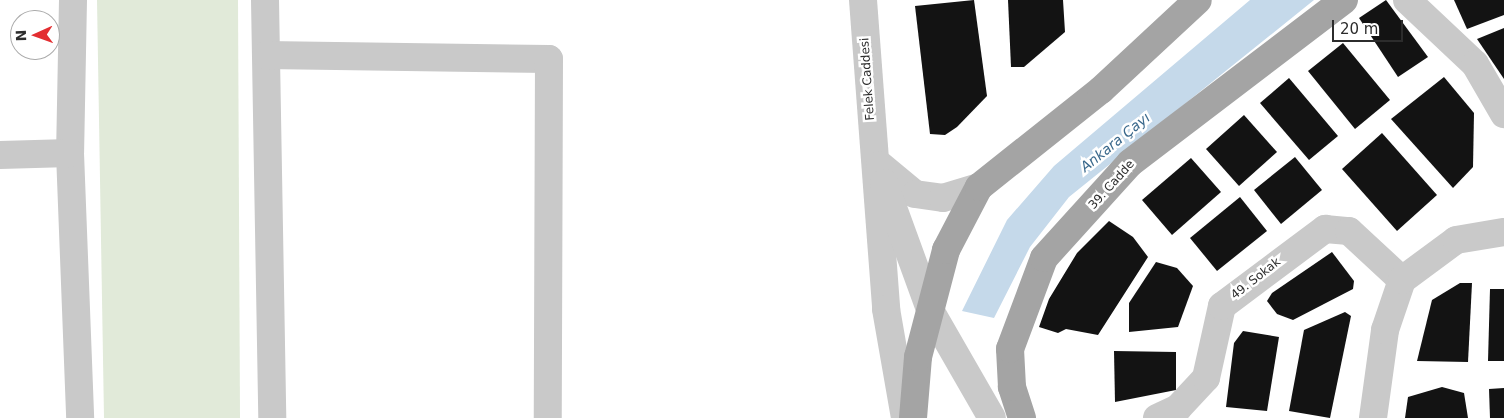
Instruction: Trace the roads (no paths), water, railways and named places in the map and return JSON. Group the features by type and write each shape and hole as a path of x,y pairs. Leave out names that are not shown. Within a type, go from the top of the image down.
{"main road":[{"path":"913,418 918,357 946,250 980,187 1100,90 1198,0"},
{"name":"39. Cadde","path":"1022,418 1012,387 1010,349 1044,258 1130,163 1344,0"}],"street":[{"path":"73,0 70,153 80,418"},
{"path":"265,0 272,418"},
{"name":"Felek Caddesi","path":"863,0 886,309 905,418"},
{"path":"1407,0 1475,64 1504,114"},
{"path":"266,56 549,59 548,418"},
{"path":"0,155 70,153"},
{"path":"874,158 915,194 943,198 980,187"},
{"path":"874,158 931,312 992,418"},
{"name":"49. Sokak","path":"1157,418 1178,408 1206,378 1222,306 1325,229 1348,232 1402,280"},
{"path":"1373,418 1384,330 1402,280 1456,240 1504,232"}],"water":[{"name":"Ankara Çayı","path":"1250,0 1314,0 1069,197 1030,247 994,318 962,311 1007,220 1054,166"}]}
